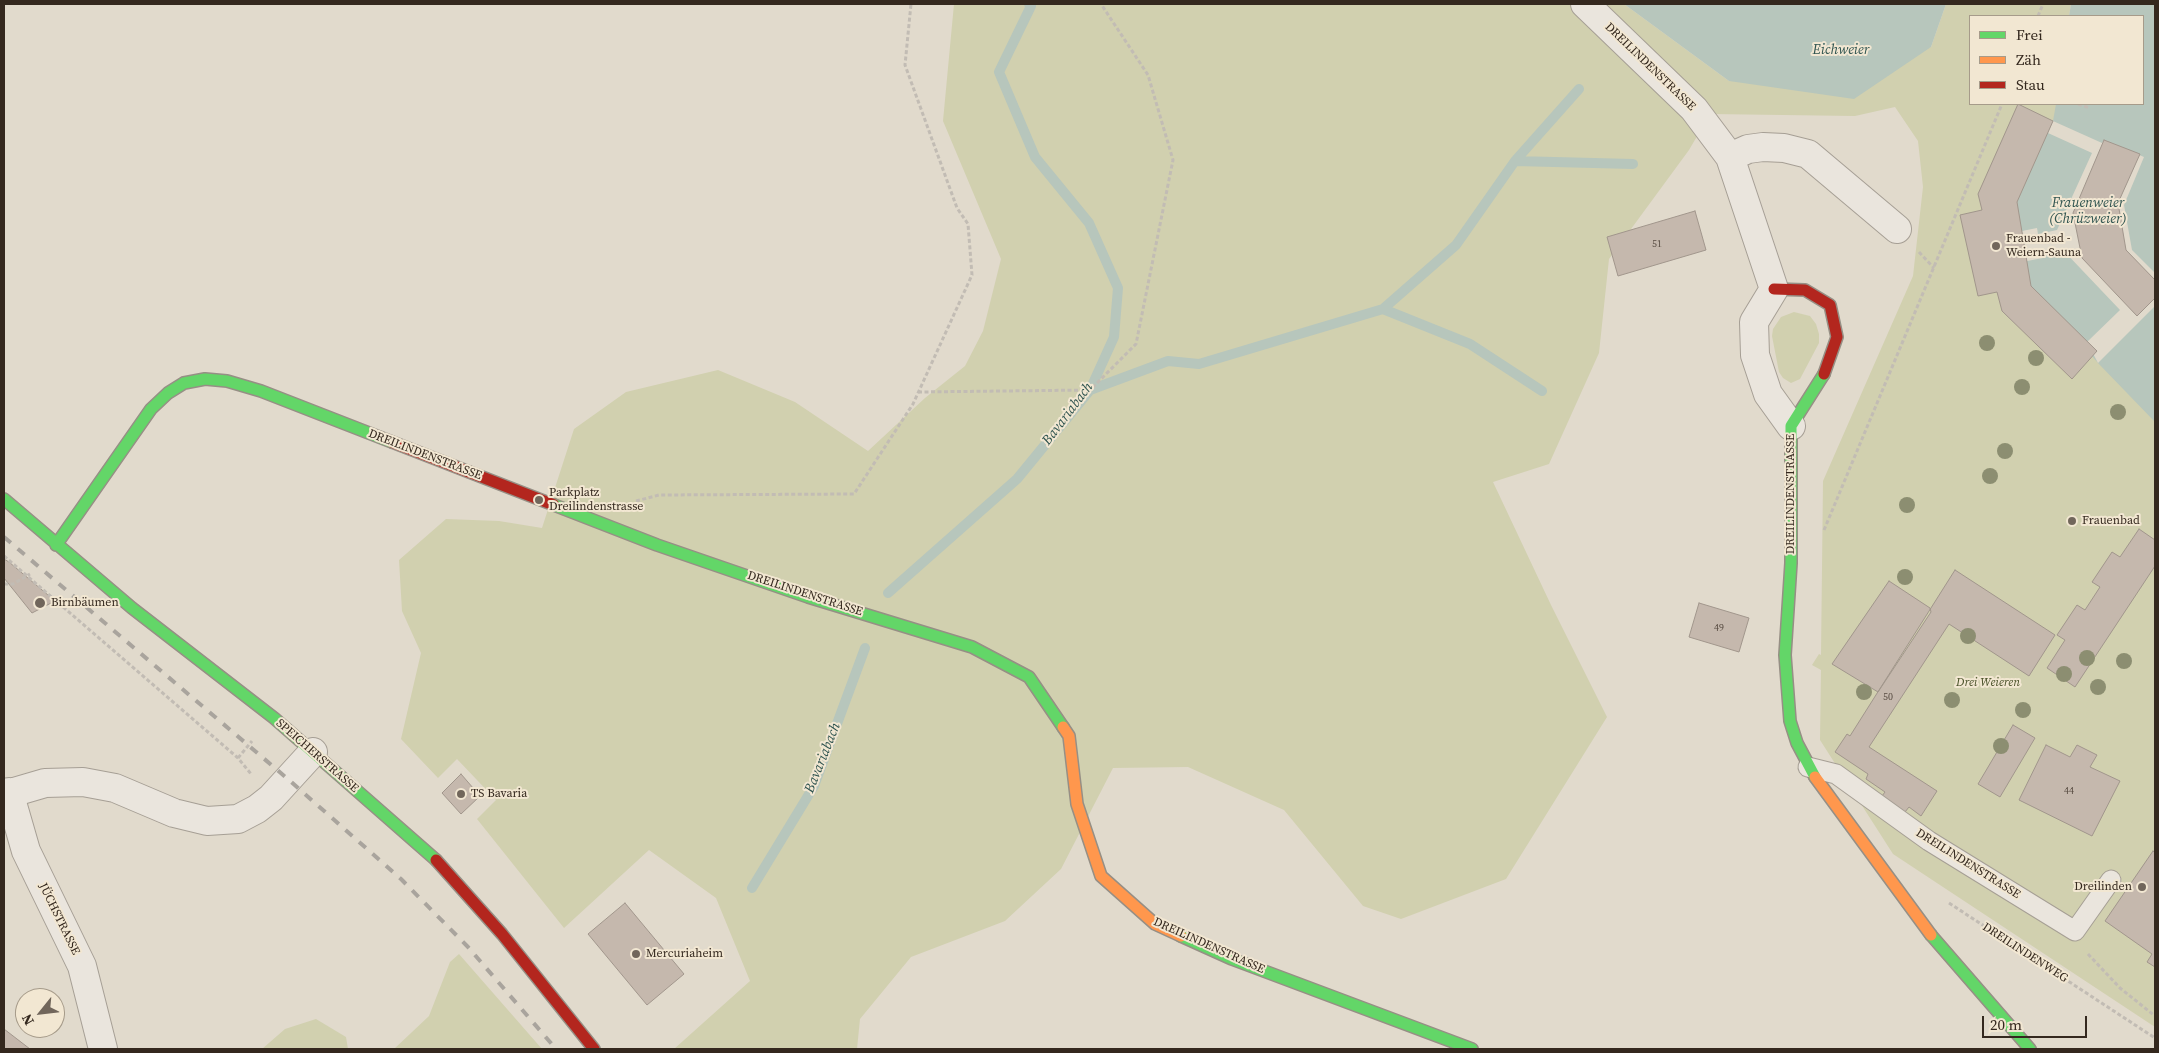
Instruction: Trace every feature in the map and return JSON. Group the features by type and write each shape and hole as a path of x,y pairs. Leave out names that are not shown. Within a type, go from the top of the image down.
{"street":[{"name":"DREILINDENSTRASSE","path":"1585,4 1694,109 1730,157 1774,290"},
{"path":"1730,157 1763,147 1784,148 1808,154 1897,229"},
{"name":"DREILINDENSTRASSE","path":"1774,290 1754,322 1755,355 1768,394 1791,426"},
{"name":"DREILINDENSTRASSE","path":"1774,290 1805,290 1830,305 1837,337 1827,369 1791,426 1791,563 1785,654 1790,721 1808,767 1926,928 2030,1049"},
{"name":"DREILINDENSTRASSE","path":"56,544 151,409 168,393 184,383 205,379 227,381 261,391 657,545 808,596 972,647 1029,677 1069,736 1077,804 1101,876 1155,924 1232,959 1472,1049"},
{"name":"SPEICHERSTRASSE","path":"4,499 132,608 274,718 438,862 472,898 594,1049"},
{"path":"6,793 45,783 83,782 115,788 174,813 207,821 238,818 257,809 271,798 313,752"},
{"name":"JÜCHSTRASSE","path":"6,793 26,851 82,966 103,1049"}],"lane":[{"name":"DREILINDENSTRASSE","path":"1808,767 1836,774 1929,841 2075,931"},
{"path":"2075,931 2111,880"}],"path":[{"path":"630,503 659,495 854,494 918,392 972,275 968,224 957,208 905,65 911,4"},
{"path":"918,392 1090,390 1136,344 1173,160 1148,75 1101,4"},
{"path":"1791,563 1814,554 2002,105"},
{"path":"2081,105 2090,108"},
{"path":"4,556 186,710 238,758 271,798"},
{"path":"4,584 13,584 28,575"},
{"path":"238,758 254,739"},
{"name":"DREILINDENWEG","path":"1945,901 2155,1038"},
{"path":"2075,931 2090,958 2120,988 2155,1016"}],"green space":[{"name":"Drei Weieren","path":"954,4 1624,4 1729,81 1931,47 1946,4 2071,4 2069,15 1969,15 1969,105 2144,105 2144,15 2155,4 2155,1027 1893,854 1820,740 1821,670 1812,665 1819,654 1821,655 1823,481 1913,276 1923,187 1918,141 1895,107 1855,116 1710,114 1689,150 1609,259 1599,353 1549,464 1493,482 1551,605 1607,717 1506,879 1401,919 1363,906 1284,810 1188,767 1113,768 1061,869 1005,921 911,957 860,1019 857,1049 674,1049 750,981 716,898 649,850 564,928 477,819 496,800 457,759 438,778 401,739 421,653 402,611 399,560 446,519 499,521 542,528 574,429 626,392 718,370 795,402 868,451 925,398 965,366 983,331 1001,259 943,121"},
{"path":"1794,312 1810,316 1816,324 1819,343 1800,379 1791,383 1783,378 1779,372 1772,336 1773,329 1781,317"},
{"path":"459,954 542,1049 394,1049 429,1016 450,962"},
{"path":"316,1019 346,1037 348,1049 262,1049 285,1029"}],"water":[{"name":"Eichweier","path":"1624,4 1946,4 1931,47 1854,99 1729,81"},
{"name":"Frauenweier (Chrüzweier)","path":"2071,4 2155,4 2155,422 2098,363 2031,286 2017,202 2053,121 2056,105 2144,105 2144,15 2069,15"}],"pier":[{"path":"2053,121 2102,143 2104,140 2144,157 2124,205 2132,250 2155,273 2155,306 2098,363 2087,342 2120,310 2062,249 2042,253 2043,258 2027,261 2022,231 2037,228 2038,234 2057,230 2092,153 2048,133"}],"building":[{"name":"Frauenbad - Weiern-Sauna","path":"2018,105 2053,121 2017,202 2031,286 2097,351 2072,379 2002,311 1997,292 1978,296 1960,215 1982,210 1978,194"},
{"path":"2104,140 2140,154 2118,203 2126,250 2155,280 2155,298 2137,316 2082,258 2073,213"},
{"path":"1695,211 1706,250 1618,276 1607,237"},
{"path":"2139,529 2155,540 2155,566 2075,687 2047,668 2065,640 2057,635 2077,605 2085,610 2100,587 2092,582 2112,552 2120,557"},
{"path":"4,559 55,601 32,613 4,578"},
{"path":"1955,570 2055,635 2029,676 1949,624 1869,747 1937,791 1921,816 1909,807 1905,812 1882,796 1885,792 1866,779 1868,774 1835,752 1847,734 1850,736"},
{"path":"1889,581 1930,608 1931,612 1878,692 1832,664"},
{"path":"1699,603 1749,618 1739,652 1689,637"},
{"path":"2013,725 2035,738 2000,797 1978,784"},
{"path":"2046,745 2070,757 2077,745 2097,755 2090,767 2120,781 2092,836 2019,800"},
{"name":"TS Bavaria","path":"461,774 480,796 461,814 442,793"},
{"name":"Dreilinden","path":"2153,851 2155,853 2155,967 2147,962 2152,954 2105,921"},
{"name":"Mercuriaheim","path":"625,903 684,974 647,1005 588,934"},
{"path":"4,1029 30,1049 4,1049"}],"waterway":[{"name":"Bavariabach","path":"888,593 1017,479 1090,390 1114,337 1118,288 1089,223 1035,157 999,72 1031,6 1029,4"},
{"path":"1090,390 1168,361 1199,364 1383,309 1456,245 1515,161 1579,89"},
{"path":"1515,161 1633,164"},
{"path":"1383,309 1470,344 1542,391"},
{"name":"Bavariabach","path":"752,888 814,786 865,648"}],"railway":[{"path":"4,537 289,780 401,879 468,947 556,1049"}],"traffic: fast":[{"path":"1815,777 1797,743 1790,721 1785,655 1791,563 1791,426 1824,374"},
{"path":"56,545 151,409 168,393 184,383 205,379 227,381 261,391 392,442"},
{"path":"4,499 132,608 274,718 436,860"},
{"path":"554,505 657,545 808,597 972,647 1029,677 1063,727"},
{"path":"1931,935 2030,1049"},
{"path":"1181,936 1232,959 1472,1049"}],"traffic: slow":[{"path":"1063,727 1069,736 1077,804 1101,876 1155,924 1181,936"},
{"path":"1815,777 1931,935"}],"traffic: jam":[{"path":"1774,289 1805,290 1830,305 1837,337 1824,374"},
{"path":"392,442 554,505"},
{"path":"436,860 502,934 594,1049"}],"place":[{"name":"Frauenbad - Weiern-Sauna","path":"1996,246"},
{"name":"Parkplatz Dreilindenstrasse","path":"539,500"},
{"name":"Frauenbad","path":"2072,521"},
{"name":"Birnbäumen","path":"40,603"},
{"name":"TS Bavaria","path":"461,794"},
{"name":"Dreilinden","path":"2142,887"},
{"name":"Mercuriaheim","path":"636,954"}]}
